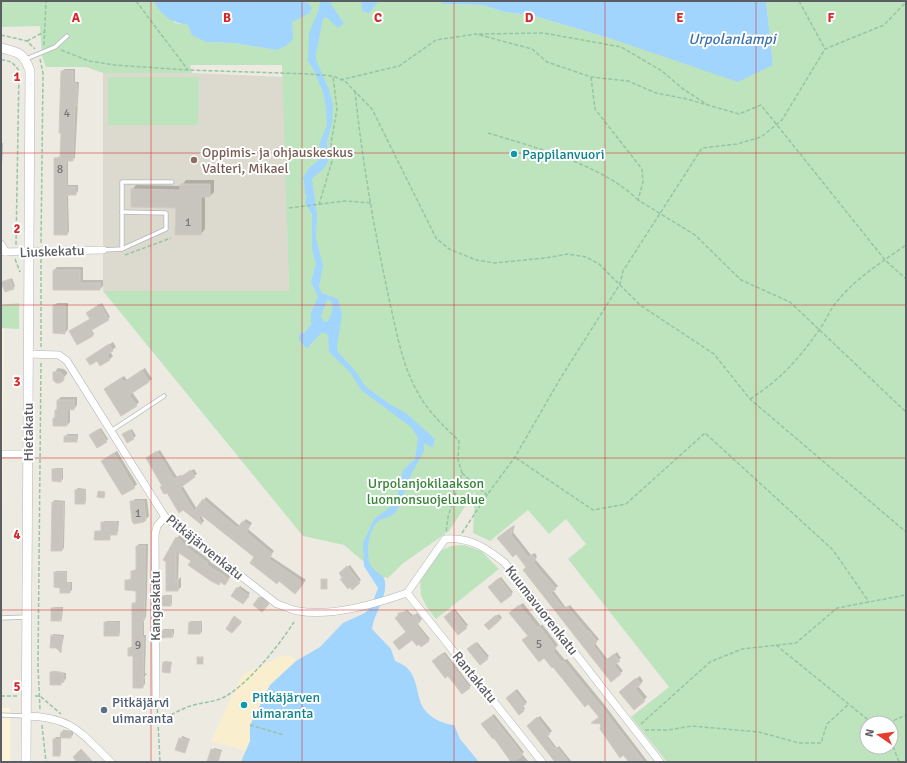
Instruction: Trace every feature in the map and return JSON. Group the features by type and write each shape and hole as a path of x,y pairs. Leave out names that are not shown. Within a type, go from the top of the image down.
{"street":[{"path":"1,48 20,53 26,59"},
{"name":"Hietakatu","path":"26,59 30,70 26,762"},
{"path":"1,244 3,252"},
{"name":"Liuskekatu","path":"3,252 103,250"},
{"name":"Pitkäjärvenkatu","path":"29,354 59,355 67,361 165,517 277,604 296,611 318,612 367,605 407,593"},
{"path":"1,454 28,454"},
{"name":"Kangaskatu","path":"156,697 155,535 157,526 165,517"},
{"name":"Kuumavuorenkatu","path":"446,539 459,538 474,542 486,548 505,563 660,762"},
{"path":"407,593 446,539"},
{"name":"Rantakatu","path":"407,593 542,762"},
{"path":"26,716 50,717 68,723 78,730 111,762"}],"lane":[{"path":"26,59 55,47 67,36"},
{"path":"122,249 122,182 172,182"},
{"path":"103,250 122,249 166,229 166,213 122,212"},
{"path":"111,431 164,396"},
{"path":"1,618 27,617"},
{"path":"1,716 26,716"}],"path":[{"path":"39,54 44,48 46,1"},
{"path":"136,1 188,70"},
{"path":"799,1 825,49"},
{"path":"459,538 487,495 515,457 560,379 620,284 623,271 702,148 737,144 761,137 777,125 825,49 884,25 906,2"},
{"path":"27,41 44,32"},
{"path":"340,80 399,66 436,40 476,34 544,33 621,47 662,71 683,89 710,106"},
{"path":"476,34 532,49 547,62 591,77 628,81 656,93 739,114 761,105 885,260 906,279"},
{"path":"1,35 27,41 39,54 43,74 38,658 41,716 46,762"},
{"path":"55,47 89,61 114,65 188,70 333,76 355,91 372,109 436,238 449,249 476,260 495,263 568,254 586,257 599,264 640,305 714,354 750,399 906,532"},
{"path":"1,60 8,60 15,65 19,71 15,252 19,272 41,273"},
{"path":"319,205 332,161 330,143 337,109 333,76"},
{"path":"591,77 595,109 642,169 643,182 638,200"},
{"path":"355,91 378,250 403,360 417,392 428,410 459,441 458,460 462,473 487,495"},
{"path":"488,133 548,151 592,170 628,190 638,200 660,212 695,235 741,280 790,302 906,412"},
{"path":"290,208 345,201 372,203"},
{"path":"116,249 116,255 127,255 171,238"},
{"path":"750,399 768,388 792,366 820,329 836,304 852,286 906,245"},
{"path":"515,457 593,510 626,504 705,433 833,550 869,602"},
{"path":"446,539 448,517 462,473"},
{"path":"635,729 710,662 742,649 796,643 837,608 906,595"},
{"path":"137,716 146,721 158,720 172,716 189,706 221,698 232,692 249,677 282,640 294,622"},
{"path":"776,646 862,715"},
{"path":"40,696 59,712 68,723"},
{"path":"156,697 160,762"},
{"path":"635,729 668,730 692,726 759,732 799,743 821,743 827,724 849,704"},
{"path":"250,725 284,735"}],"shaded area":[{"name":"Oppimis- ja ohjauskeskus Valteri, Mikael","path":"103,73 192,73 283,77 289,291 103,291"},
{"path":"1,328 4,329 1,682"},
{"path":"1,708 10,708 10,762 1,762"}],"green space":[{"name":"Urpolanjokilaakson luonnonsuojelualue","path":"1,1 154,1 175,23 188,25 206,42 234,43 276,50 288,1 438,1 443,4 483,5 504,12 531,15 612,39 773,65 766,1 906,1 906,762 667,762 631,717 669,687 568,559 586,544 566,519 549,534 528,510 490,541 473,533 475,491 449,531 402,564 388,578 383,578 344,545 303,536 103,291 289,291 282,65 190,65 192,73 103,73 86,67 46,67 42,56 40,26 1,27","holes":["310,327 315,340 311,345 299,340 299,335 301,332 304,333"]},
{"path":"108,77 199,77 198,125 108,125"},
{"path":"19,303 19,329 1,328 1,305"},
{"path":"464,545 481,551 499,569 436,619 426,606 421,595 420,580 436,553 451,546"}],"sand":[{"name":"Pitkäjärven uimaranta","path":"284,655 294,657 296,661 270,685 250,725 250,741 246,751 211,741 242,675"}],"water":[{"path":"153,1 296,1 308,3 312,8 310,13 292,22 293,39 286,46 276,50 234,43 206,42 192,35 188,25 167,18"},
{"path":"320,1 331,1 331,4 344,23 338,28 326,17 323,19 316,54 316,60 329,89 333,105 332,123 327,142 328,161 326,166 312,179 317,215 316,238 323,265 319,287 322,293 338,299 342,314 337,347 338,352 358,374 365,386 391,405 406,413 435,439 433,447 424,443 424,451 411,475 396,512 391,516 380,520 370,535 368,548 369,561 371,566 383,577 385,582 384,594 372,629 391,649 395,661 405,666 411,672 415,680 420,701 425,711 439,721 454,725 460,739 479,762 241,762 250,741 250,725 270,685 296,661 320,647 343,623 365,613 371,607 378,588 364,566 363,543 374,519 396,503 403,470 415,459 418,438 411,427 362,391 350,372 329,352 328,335 322,332 308,348 305,347 299,340 299,335 301,332 304,333 311,325 311,312 318,297 311,282 316,264 312,248 312,214 305,203 307,197 305,194 304,180 302,179 310,167 319,160 321,151 319,145 327,125 323,92 308,61 309,33 319,9","holes":["327,300 331,301 332,309 329,320 327,322 323,321 321,316"]},
{"path":"361,1 379,1 369,13 362,11"},
{"name":"Urpolanlampi","path":"438,1 766,1 773,65 738,82 612,39 531,15 504,12 483,5 443,4"}],"building":[{"path":"61,71 73,71 73,84 77,84 73,161 66,161 66,187 76,187 76,195 66,195 67,235 54,235 54,158 60,158 61,133 59,133"},
{"path":"180,184 210,184 210,197 201,197 201,235 175,235 176,208 131,207 131,189 180,190"},
{"path":"53,270 80,270 80,283 100,283 100,290 53,290"},
{"path":"10,279 14,289 5,292 1,282"},
{"path":"100,304 109,320 90,331 93,336 77,345 69,331 90,319 86,313"},
{"path":"53,305 65,305 65,334 53,333"},
{"path":"109,344 113,351 107,355 110,360 100,366 97,361 90,365 86,359"},
{"path":"142,370 149,382 129,395 137,406 121,416 104,389 121,378 124,382"},
{"path":"53,372 60,372 64,376 64,380 60,383 56,383 53,380"},
{"path":"57,400 74,400 74,410 67,409 67,426 53,426 55,410 57,410"},
{"path":"99,429 107,442 97,448 89,435"},
{"path":"130,430 134,439 127,443 122,434"},
{"path":"64,436 77,436 77,442 64,442"},
{"path":"157,451 174,479 178,476 179,478 191,470 195,477 180,488 194,511 203,499 237,528 243,521 250,526 246,532 272,554 269,559 304,583 295,594 279,581 277,584 250,563 254,557 201,515 199,518 202,525 183,510 179,513 167,493 164,494 160,487 162,486 146,458"},
{"path":"114,453 135,488 122,495 101,461"},
{"path":"52,469 62,469 61,482 52,481"},
{"path":"75,490 85,490 85,504 75,504"},
{"path":"98,491 105,492 104,498 97,497"},
{"path":"130,501 144,501 146,520 144,522 134,524 132,521"},
{"path":"52,502 64,502 62,551 51,551"},
{"path":"101,522 117,522 117,535 110,535 110,540 94,540 95,531 101,531"},
{"path":"513,526 511,535 528,557 532,555 536,560 533,562 556,589 551,593 564,609 567,606 588,632 589,631 597,642 593,645 605,661 614,654 620,661 614,665 621,674 611,682 523,570 526,567 516,554 513,557 497,538"},
{"path":"176,537 187,546 186,547 208,563 207,565 229,579 225,585 220,582 219,585 211,581 188,565 191,561 176,551 176,582 178,578 178,591 166,591 166,562 163,560"},
{"path":"136,546 145,546 145,597 144,619 142,624 142,637 144,637 143,676 145,678 143,679 143,688 133,688 133,656 128,656 128,648 132,648 132,603 136,603 136,591 125,590 125,580 131,580 131,571 136,571"},
{"path":"347,566 360,583 352,590 350,587 348,589 340,579 343,579 339,573"},
{"path":"54,572 66,572 66,583 70,583 70,593 60,593 60,588 54,587"},
{"path":"499,578 512,595 501,603 488,587"},
{"path":"321,579 327,579 327,589 321,589"},
{"path":"237,587 249,596 243,604 231,596"},
{"path":"162,596 171,596 171,606 162,606"},
{"path":"259,597 269,604 262,612 253,605"},
{"path":"519,605 538,628 539,626 556,648 553,651 562,662 564,661 601,706 644,762 629,762 623,755 620,758 600,729 601,724 591,723 599,717 588,704 585,707 544,658 539,662 522,640 528,636 509,613"},
{"path":"51,608 61,608 61,621 51,621"},
{"path":"453,610 467,628 458,635 444,617"},
{"path":"405,611 411,617 415,614 421,621 416,625 429,641 421,647 419,644 417,646 412,640 399,650 393,642 406,632 395,618 398,616 398,613"},
{"path":"496,615 500,620 489,630 484,625"},
{"path":"234,616 241,621 241,623 232,633 226,629"},
{"path":"104,622 119,623 119,636 104,636"},
{"path":"189,622 201,622 200,634 188,634"},
{"path":"172,630 173,637 162,638 161,631"},
{"path":"51,635 62,637 61,653 56,648 50,648"},
{"path":"475,643 488,659 480,665 467,649"},
{"path":"443,653 470,688 462,694 448,676 445,678 432,661"},
{"path":"197,657 203,657 203,664 197,664"},
{"path":"163,662 171,663 170,673 162,672"},
{"path":"50,672 61,672 61,674 64,674 64,682 61,683 61,685 50,685"},
{"path":"636,678 641,684 635,689 645,701 634,710 619,692"},
{"path":"515,691 526,704 521,707 524,711 519,715 506,698"},
{"path":"492,716 523,755 513,762 511,762 494,738 493,739 481,724"},
{"path":"537,717 550,734 546,737 555,749 557,747 569,762 555,762 527,726"},
{"path":"61,732 71,732 71,738 60,738"},
{"path":"179,738 189,740 185,753 175,750"},
{"path":"53,739 60,739 60,756 53,756"},
{"path":"81,749 93,762 77,762 73,757"},
{"path":"211,749 221,752 218,762 207,762"}],"place":[{"name":"Pappilanvuori","path":"514,154"},
{"name":"Oppimis- ja ohjauskeskus Valteri, Mikael","path":"194,160"},
{"name":"Pitkäjärven uimaranta","path":"244,705"},
{"name":"Pitkäjärvi uimaranta","path":"104,710"}]}
